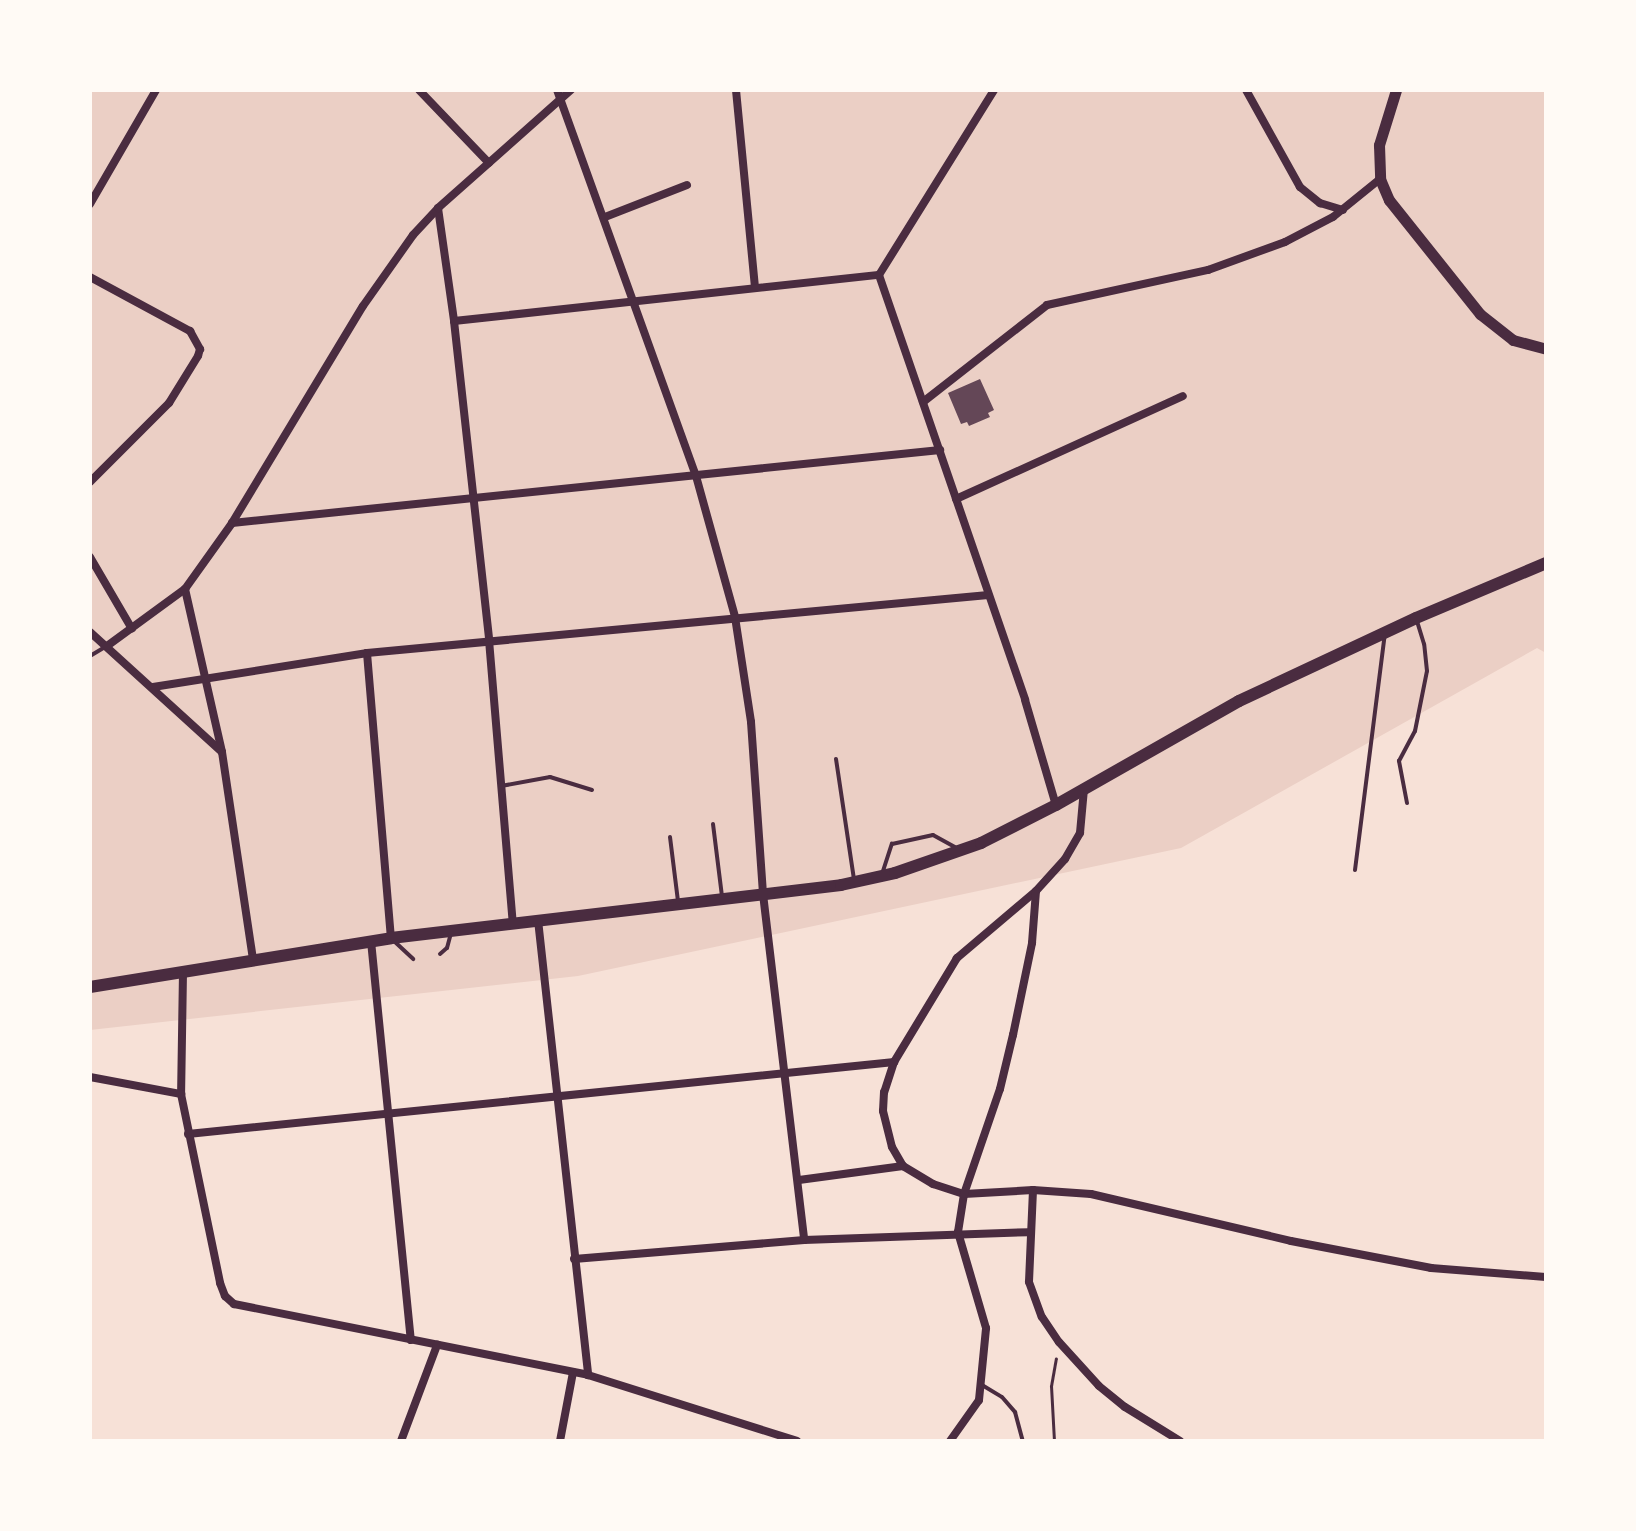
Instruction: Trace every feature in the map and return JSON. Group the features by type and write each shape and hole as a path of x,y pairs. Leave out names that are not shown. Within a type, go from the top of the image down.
{"main road":[{"path":"1396,90 1381,131 1380,179 1395,211 1480,314 1513,340 1546,349"},
{"path":"90,987 391,938 763,894 881,876 961,851 1056,805 1239,701 1416,618 1546,563"}],"street":[{"path":"90,204 156,90"},
{"path":"419,90 489,163"},
{"path":"107,646 185,589 232,523 398,253 438,208 489,163 559,93 571,90"},
{"path":"736,90 755,287"},
{"path":"879,275 994,90"},
{"path":"1246,90 1300,187 1320,203 1343,210"},
{"path":"559,93 696,476 735,617 751,722 763,894 804,1240"},
{"path":"923,402 1047,305 1208,270 1285,242 1343,210 1380,179"},
{"path":"605,217 687,185"},
{"path":"438,208 454,321 489,640 513,923"},
{"path":"454,321 633,299 879,275"},
{"path":"879,275 940,450 1056,805"},
{"path":"90,277 190,331 197,339 198,356 169,403 90,482"},
{"path":"956,499 1183,396"},
{"path":"232,523 940,450"},
{"path":"90,557 132,629"},
{"path":"185,589 222,752 253,960"},
{"path":"153,687 367,653 988,595"},
{"path":"90,632 222,752"},
{"path":"367,653 391,938"},
{"path":"1084,789 1080,833 1065,859 1036,891 957,958 894,1062 884,1092 883,1111 892,1147 903,1166 933,1184 964,1194 1033,1190 1091,1194 1291,1241 1431,1268 1546,1277"},
{"path":"950,1441 971,1416 982,1385 986,1328 958,1232 964,1194 1000,1089 1013,1035 1032,943 1036,891"},
{"path":"538,920 588,1375"},
{"path":"371,941 411,1340"},
{"path":"183,972 181,1094 220,1283 225,1296 234,1304 588,1375 797,1441"},
{"path":"188,1134 894,1062"},
{"path":"90,1077 181,1094"},
{"path":"799,1180 903,1166"},
{"path":"1033,1190 1029,1282 1042,1317 1059,1342 1125,1407 1180,1441"},
{"path":"574,1259 804,1240 958,1232 1029,1232"},
{"path":"401,1441 437,1345"},
{"path":"560,1441 573,1372"}],"lane":[{"path":"1407,803 1399,761 1415,731 1427,671 1424,644 1416,618"},
{"path":"1355,870 1386,632"},
{"path":"90,656 107,646"},
{"path":"836,759 854,882"},
{"path":"501,786 550,777 592,790"},
{"path":"713,824 722,898"},
{"path":"881,876 892,844 933,835 961,851"},
{"path":"670,837 678,904"},
{"path":"440,954 447,948 452,931"},
{"path":"391,938 407,958 413,959"},
{"path":"982,1385 1002,1397 1015,1412 1023,1441"}],"path":[{"path":"1054,1441 1051,1386 1059,1342"}],"shaded area":[{"path":"90,90 1546,90 1546,653 1537,648 1181,848 578,976 90,1030"}],"building":[{"path":"980,379 994,410 988,413 990,417 969,426 967,422 961,424 948,393"}]}
